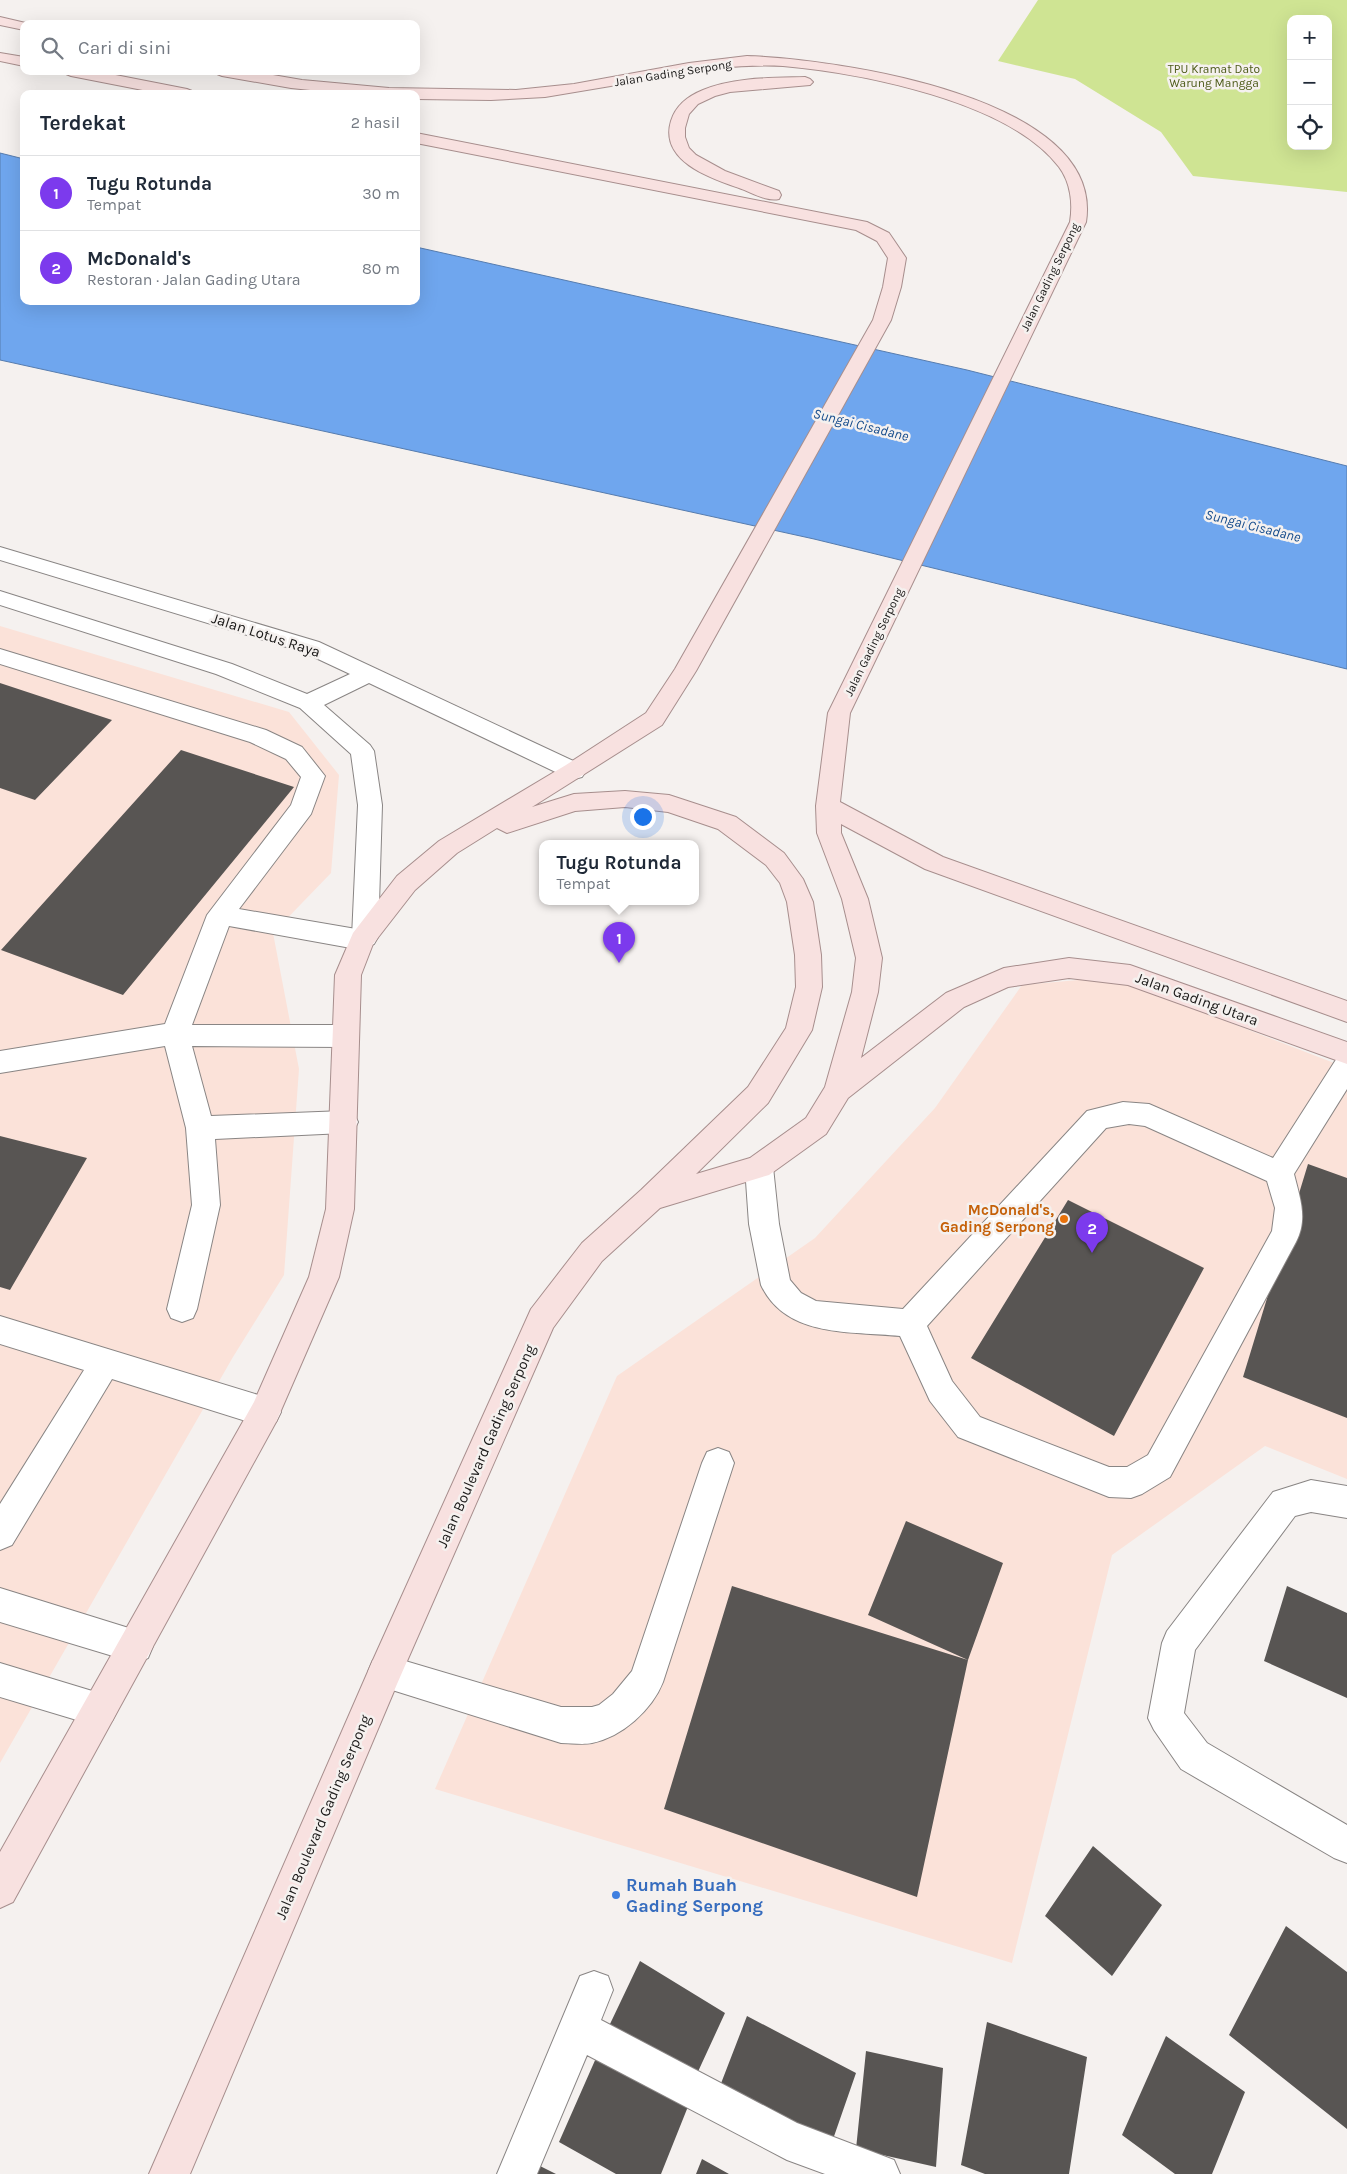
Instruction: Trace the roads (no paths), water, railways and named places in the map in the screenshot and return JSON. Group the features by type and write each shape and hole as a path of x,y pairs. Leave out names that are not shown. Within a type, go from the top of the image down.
{"main road":[{"path":"0,21 20,25"},
{"path":"0,57 20,61"},
{"name":"Jalan Gading Serpong","path":"420,93 517,95 587,87 710,64 750,61 811,66 877,75 923,88 983,109 1031,132 1052,149 1066,164 1080,202 1078,222 839,713 828,806 829,833"},
{"path":"91,75 167,90"},
{"name":"Jalan Gading Serpong","path":"247,75 314,86 374,90"},
{"path":"828,218 709,169 689,157 676,141 677,121 688,105 711,91 772,82 822,82 923,88"},
{"path":"0,1889 265,1412 324,1277 340,1209 348,975 363,939 406,882 448,846 574,771 654,719 686,671 882,320 892,287 897,258 892,248 883,237 861,226 420,139"},
{"path":"464,838 574,803 625,799 661,803 727,823 775,859 791,879 800,902 808,954 809,987 799,1030 758,1095 652,1199"},
{"path":"828,806 934,863 1347,1012"},
{"name":"Jalan Boulevard Gading Serpong","path":"169,2174 385,1672 542,1319 592,1252 652,1199 759,1167 816,1126 838,1090 866,992 869,958 856,899 829,833"},
{"name":"Jalan Gading Utara","path":"838,1090 955,1000 1004,978 1070,968 1130,975 1347,1053"}],"street":[{"name":"Jalan Lotus Raya","path":"0,553 311,647 574,771"},
{"path":"0,598 224,669 308,703 362,751 370,804 363,939 220,915"},
{"path":"0,656 258,736 294,754 313,776 302,808 220,915 175,1034 200,1128 206,1205 182,1309"},
{"path":"308,703 368,674"},
{"path":"0,1062 160,1035 346,1036"},
{"path":"910,1324 942,1395 955,1413 969,1427 1109,1482 1131,1483 1159,1466 1286,1233 1289,1208 1279,1173 1347,1066"},
{"path":"910,1324 1097,1119 1120,1112 1136,1112 1279,1173"},
{"path":"200,1128 344,1122"},
{"path":"759,1167 764,1224 776,1285 790,1302 812,1314 910,1324"},
{"path":"0,1330 265,1412"},
{"path":"0,1534 104,1363"},
{"path":"385,1672 562,1725 592,1725 611,1717 625,1706 646,1682 718,1463"},
{"path":"1347,1502 1312,1496 1284,1503 1179,1643 1166,1718 1194,1756 1347,1845"},
{"path":"0,1605 136,1646"},
{"path":"0,1680 100,1709"},
{"path":"517,2174 594,1990"},
{"path":"578,2029 787,2140 880,2174"}],"water":[{"name":"Sungai Cisadane","path":"0,153 20,158 20,305 420,305 420,248 967,370 1347,466 1347,669 814,539 0,360"}],"place":[{"name":"Tugu Rotunda","path":"619,963"},
{"name":"McDonald's, Gading Serpong","path":"1064,1219"},
{"name":"McDonald's","path":"1092,1253"},
{"name":"Rumah Buah Gading Serpong","path":"616,1895"}],"park label":[{"name":"TPU Kramat Dato Warung Mangga","path":"1214,76"}]}
